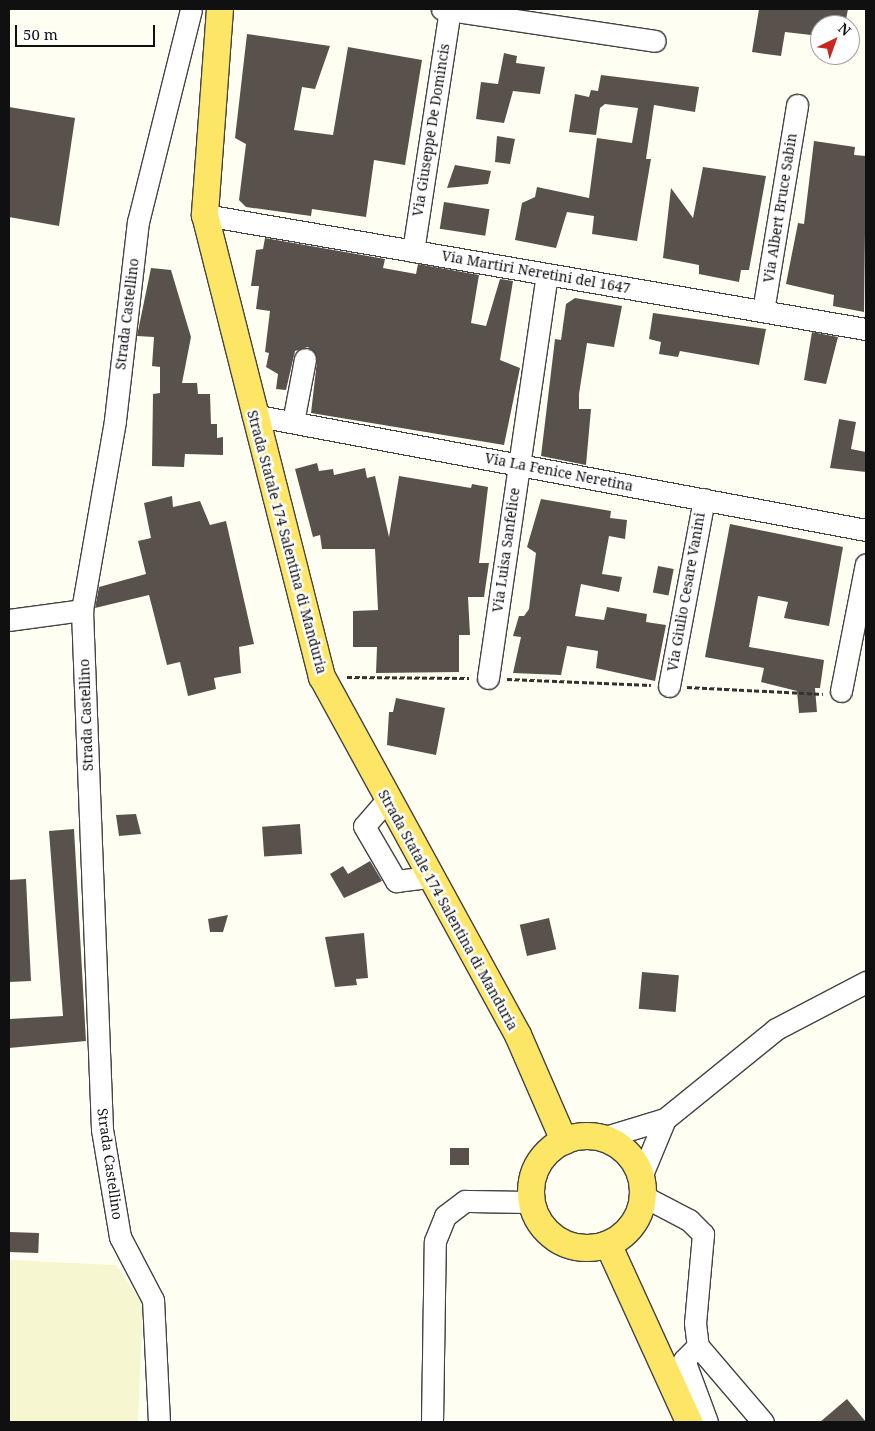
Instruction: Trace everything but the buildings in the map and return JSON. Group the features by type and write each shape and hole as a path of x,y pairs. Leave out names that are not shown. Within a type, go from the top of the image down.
{"main road":[{"name":"Strada Statale 174 Salentina di Manduria","path":"220,9 205,215 252,415 322,677 386,801 518,1035 564,1141"},
{"path":"602,1138 633,1160 642,1187 632,1225 608,1244 584,1247 560,1241 538,1218 532,1202 537,1166 564,1141 602,1138"},
{"path":"608,1244 689,1422"}],"street":[{"name":"Strada Castellino","path":"159,1422 153,1300 120,1237 102,1129 82,610 115,420 138,222 191,9"},
{"path":"446,9 655,41"},
{"name":"Via Giuseppe De Domincis","path":"413,251 446,9"},
{"name":"Via Albert Bruce Sabin","path":"763,311 797,105"},
{"name":"Via Martiri Neretini del 1647","path":"205,215 866,329"},
{"name":"Via Luisa Sanfelice","path":"488,678 548,274"},
{"path":"293,422 305,359"},
{"name":"Via La Fenice Neretina","path":"252,415 866,530"},
{"name":"Via Giulio Cesare Vanini","path":"669,686 704,499"},
{"path":"841,691 866,564"},
{"path":"9,620 82,610"},
{"path":"602,1138 665,1119 776,1029 866,982"},
{"path":"665,1119 642,1187 689,1220 703,1234 695,1322 698,1346 763,1422"},
{"path":"432,1422 435,1241 445,1216 465,1201 532,1202"},
{"path":"698,1346 684,1360 707,1422"}],"path":[{"path":"322,677 488,678 841,691"}],"green space":[{"path":"9,1260 116,1265 143,1304 138,1422 9,1422"}]}
